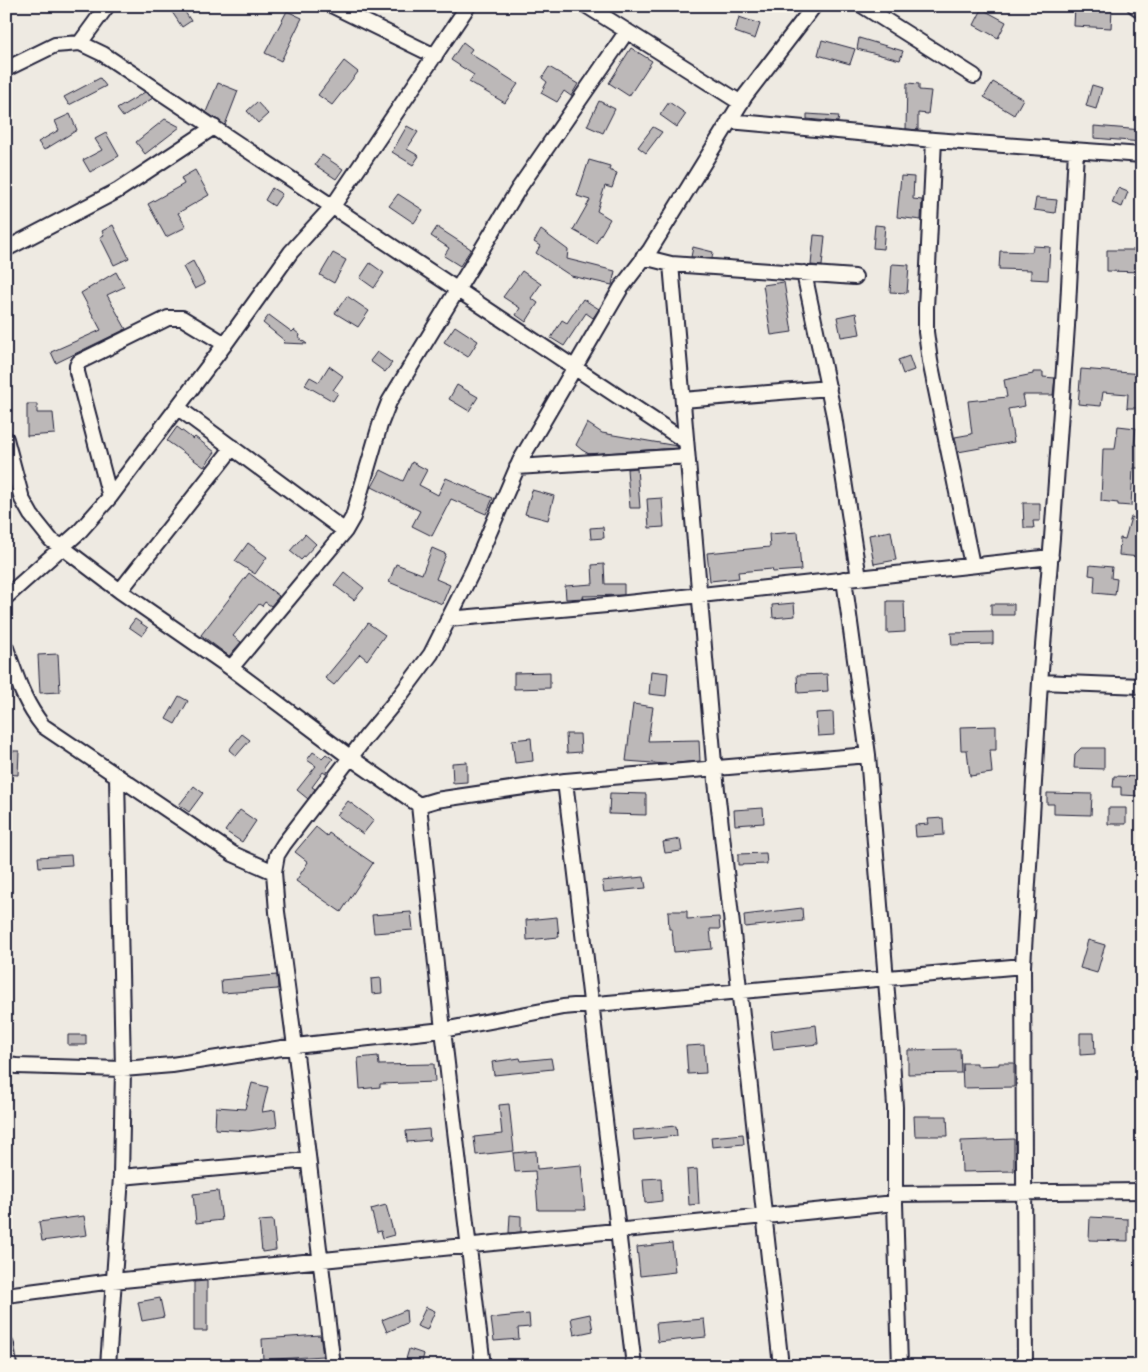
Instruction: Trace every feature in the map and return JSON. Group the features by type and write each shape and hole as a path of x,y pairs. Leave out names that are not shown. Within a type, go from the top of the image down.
{"street":[{"path":"80,43 107,6"},
{"path":"333,6 435,56"},
{"path":"6,597 79,532 110,497 225,344 291,252 333,206 468,6"},
{"path":"587,6 741,103"},
{"path":"333,1366 296,1046 277,912 274,872 277,855 431,654 474,568 517,467 621,288 650,250 741,103 814,6"},
{"path":"863,6 974,76"},
{"path":"1135,6 1142,11"},
{"path":"231,668 345,531 353,517 380,425 389,402 519,188 627,31"},
{"path":"6,69 55,45 80,43 102,54 685,441"},
{"path":"729,121 934,140 1142,155"},
{"path":"6,249 117,191 214,127"},
{"path":"934,140 926,332 930,361 972,565"},
{"path":"1025,1366 1023,966 1076,150"},
{"path":"643,257 671,264 855,277"},
{"path":"671,264 714,768 781,1366"},
{"path":"804,273 829,388 859,578"},
{"path":"110,497 77,372 79,362 168,318 182,318 225,344"},
{"path":"683,400 829,388"},
{"path":"177,407 345,531"},
{"path":"6,439 22,499 40,528 51,540 62,546 120,591 231,668 351,758 419,805 443,1030 483,1366"},
{"path":"120,591 233,447"},
{"path":"517,467 687,456"},
{"path":"448,619 699,596 1051,557"},
{"path":"844,580 868,755 887,978 895,1107 895,1199 900,1366"},
{"path":"6,648 30,709 43,726 233,854 274,872"},
{"path":"1040,682 1142,686"},
{"path":"419,805 436,800 565,781 868,755"},
{"path":"108,1366 121,1177 123,1069 117,777"},
{"path":"565,781 634,1366"},
{"path":"6,1064 16,1066 123,1069 188,1063 296,1046 443,1030 592,1004 1023,966"},
{"path":"121,1177 308,1160"},
{"path":"6,1295 113,1280 764,1216 895,1199 1024,1193 1142,1191"},
{"path":"6,1345 9,1366"}],"building":[{"path":"168,6 181,6 191,21 182,27"},
{"path":"1075,6 1112,8 1111,28 1074,26"},
{"path":"982,9 1006,22 998,38 974,25"},
{"path":"287,11 302,18 281,61 265,53"},
{"path":"739,17 760,24 755,39 735,32"},
{"path":"859,38 903,51 900,60 857,49"},
{"path":"822,40 855,49 850,64 818,55"},
{"path":"463,42 472,49 469,53 518,84 505,103 469,82 474,75 451,60"},
{"path":"631,48 652,61 629,96 609,83"},
{"path":"344,61 358,72 332,105 318,95"},
{"path":"549,67 578,84 571,96 564,91 557,102 541,93 547,82 542,78"},
{"path":"100,78 106,86 69,105 64,97"},
{"path":"993,82 1023,99 1014,115 984,97"},
{"path":"218,83 238,91 225,125 206,112"},
{"path":"907,83 919,84 919,90 931,91 928,114 918,113 918,130 906,129"},
{"path":"1092,85 1102,88 1096,109 1086,106"},
{"path":"145,92 153,98 123,117 117,109"},
{"path":"599,101 615,109 603,133 587,126"},
{"path":"257,102 268,114 258,123 247,111"},
{"path":"669,102 686,114 677,127 660,115"},
{"path":"70,114 77,130 44,150 38,142 59,130 55,121"},
{"path":"807,114 839,116 838,122 807,119"},
{"path":"165,119 180,127 145,154 136,142"},
{"path":"407,126 418,132 407,149 419,156 413,165 392,152"},
{"path":"1094,126 1142,130 1142,142 1094,138"},
{"path":"653,127 662,132 646,153 638,147"},
{"path":"106,133 119,156 90,172 83,160 102,150 95,139"},
{"path":"322,155 343,169 336,179 315,165"},
{"path":"589,160 610,166 609,170 617,173 612,188 605,186 597,211 610,219 596,243 573,230 590,200 577,196"},
{"path":"195,170 209,195 178,213 186,227 166,237 148,204 184,184 181,178"},
{"path":"901,176 914,177 913,199 922,200 921,220 897,217"},
{"path":"272,188 282,194 274,206 265,200"},
{"path":"1118,188 1128,192 1122,207 1112,203"},
{"path":"398,194 423,210 414,223 389,206"},
{"path":"1036,198 1057,200 1055,213 1034,210"},
{"path":"113,225 129,258 114,265 100,237 104,235 102,231"},
{"path":"875,225 885,226 883,249 873,248"},
{"path":"437,227 471,249 460,266 444,256 449,248 431,236"},
{"path":"541,230 568,250 567,259 615,271 612,285 571,276 536,253 540,246 534,242"},
{"path":"814,235 825,236 822,266 811,265"},
{"path":"1033,246 1050,247 1048,280 1031,279 1031,270 999,269 1000,251 1032,252"},
{"path":"693,247 713,252 712,258 691,257"},
{"path":"1107,250 1142,250 1142,272 1107,271"},
{"path":"333,253 346,260 334,283 320,275"},
{"path":"193,261 205,284 195,289 183,267"},
{"path":"370,263 384,273 374,288 360,278"},
{"path":"892,264 909,265 907,293 890,292"},
{"path":"522,271 541,284 531,298 538,303 526,322 516,315 520,308 503,297"},
{"path":"116,272 124,287 107,295 126,329 56,363 51,352 101,330 81,293"},
{"path":"784,282 792,332 771,335 763,285"},
{"path":"347,296 369,311 358,327 335,313"},
{"path":"583,299 599,309 593,318 586,313 564,346 551,338 562,320 567,323"},
{"path":"856,313 860,334 841,337 837,317"},
{"path":"269,315 292,332 294,330 300,335 299,338 307,344 283,343 285,341 263,323"},
{"path":"455,326 478,341 468,357 444,342"},
{"path":"377,352 392,363 385,372 370,361"},
{"path":"909,356 914,370 903,374 898,360"},
{"path":"329,366 343,376 333,390 338,393 333,401 305,385 310,377 319,382"},
{"path":"1081,369 1142,374 1142,388 1139,388 1138,408 1127,408 1128,394 1103,392 1101,406 1078,404"},
{"path":"1033,372 1043,372 1043,377 1055,378 1053,395 1023,395 1025,406 1008,409 1014,442 958,452 955,437 972,434 968,401 1007,397 1004,380 1033,374"},
{"path":"457,385 478,397 469,411 449,399"},
{"path":"27,404 37,404 37,413 53,413 55,434 27,436"},
{"path":"587,423 602,433 677,446 678,448 589,454 576,445"},
{"path":"1118,426 1136,428 1134,445 1142,445 1142,468 1133,468 1131,506 1101,501 1103,449 1115,449"},
{"path":"177,427 193,439 195,437 215,452 204,467 167,441"},
{"path":"412,462 427,470 419,485 438,495 446,478 493,498 486,514 451,499 432,536 412,526 420,511 372,487 381,470 403,481"},
{"path":"637,468 640,508 630,508 627,469"},
{"path":"532,490 554,496 548,520 525,514"},
{"path":"662,498 664,527 649,528 647,499"},
{"path":"1023,503 1040,503 1040,521 1033,521 1034,528 1024,528"},
{"path":"1131,517 1142,519 1140,557 1119,555 1120,538 1125,539"},
{"path":"603,527 604,538 591,539 590,528"},
{"path":"891,531 896,560 874,564 869,535"},
{"path":"798,532 801,570 773,572 772,569 738,572 739,578 710,581 707,553 770,547 769,534"},
{"path":"305,534 316,544 301,560 290,551"},
{"path":"248,543 267,557 255,574 235,561"},
{"path":"432,548 446,554 436,579 450,585 442,604 389,582 396,564 422,574"},
{"path":"604,564 605,584 624,584 624,595 583,596 584,598 566,599 565,586 593,584 592,565"},
{"path":"1090,565 1112,567 1111,578 1117,579 1115,595 1094,593 1095,576 1089,575"},
{"path":"344,572 364,588 354,600 334,585"},
{"path":"249,573 279,596 271,606 265,602 262,606 259,604 233,636 241,642 229,656 201,635"},
{"path":"887,601 904,601 905,632 887,633"},
{"path":"794,603 795,616 773,618 772,605"},
{"path":"991,604 1014,604 1014,615 991,615"},
{"path":"135,619 148,628 142,636 129,627"},
{"path":"368,623 385,635 367,660 360,654 334,685 325,678"},
{"path":"993,632 993,644 952,645 951,633"},
{"path":"58,654 60,692 40,693 38,655"},
{"path":"651,671 668,673 666,696 649,694"},
{"path":"550,672 550,688 514,689 514,673"},
{"path":"827,674 828,691 798,693 797,675"},
{"path":"179,696 188,701 175,724 166,719"},
{"path":"633,704 653,707 648,741 699,740 700,761 666,764 626,761"},
{"path":"833,712 834,735 818,736 816,713"},
{"path":"996,726 996,750 990,750 992,773 970,776 967,750 961,750 960,727"},
{"path":"242,734 250,740 236,756 229,750"},
{"path":"566,734 580,734 581,752 567,753"},
{"path":"531,738 533,761 515,763 512,740"},
{"path":"1081,748 1104,748 1104,769 1074,768 1075,754"},
{"path":"6,751 19,751 18,775 6,774"},
{"path":"313,752 322,758 326,754 333,759 327,767 326,774 323,772 312,787 315,789 308,799 297,790 316,766 307,760"},
{"path":"467,762 467,782 453,783 452,763"},
{"path":"1114,776 1142,777 1142,796 1121,795 1121,787 1113,787"},
{"path":"194,786 203,793 189,812 179,805"},
{"path":"610,793 646,794 646,815 609,814"},
{"path":"1047,793 1092,794 1091,815 1054,814 1054,804 1047,804"},
{"path":"348,801 374,820 363,834 337,815"},
{"path":"763,808 764,823 735,825 734,810"},
{"path":"1108,808 1126,808 1126,824 1108,824"},
{"path":"240,810 256,821 242,842 225,831"},
{"path":"943,818 944,835 916,837 915,825 929,824 928,819"},
{"path":"316,827 327,836 329,833 373,863 341,912 296,881 308,862 295,852"},
{"path":"680,839 682,851 665,853 663,842"},
{"path":"766,853 767,864 738,865 738,854"},
{"path":"71,855 72,865 39,867 38,857"},
{"path":"644,877 646,888 604,892 602,881"},
{"path":"802,908 803,921 745,927 744,915"},
{"path":"668,911 687,911 687,919 719,917 720,929 710,929 712,949 674,952 672,929 669,929"},
{"path":"411,912 413,930 374,933 372,915"},
{"path":"557,917 559,937 527,940 526,920"},
{"path":"1088,940 1105,945 1097,973 1080,968"},
{"path":"277,975 278,989 222,993 221,980"},
{"path":"381,978 382,993 372,994 371,979"},
{"path":"816,1025 818,1044 773,1049 771,1031"},
{"path":"1080,1033 1094,1033 1095,1054 1080,1055"},
{"path":"68,1035 86,1035 86,1045 68,1045"},
{"path":"704,1045 706,1073 688,1074 686,1046"},
{"path":"960,1049 961,1073 908,1074 908,1050"},
{"path":"378,1056 379,1065 434,1064 435,1082 380,1084 380,1087 360,1089 358,1058"},
{"path":"520,1058 521,1061 551,1058 553,1069 494,1075 492,1062"},
{"path":"962,1063 977,1063 977,1066 1014,1063 1014,1087 963,1088"},
{"path":"252,1083 268,1087 262,1112 275,1110 277,1127 249,1131 215,1129 216,1107 245,1109"},
{"path":"509,1104 514,1151 476,1155 474,1137 502,1134 499,1105"},
{"path":"914,1116 947,1116 948,1136 915,1136"},
{"path":"676,1126 677,1136 634,1140 633,1130"},
{"path":"429,1129 430,1140 407,1142 406,1131"},
{"path":"743,1134 744,1144 712,1147 711,1137"},
{"path":"1014,1139 1014,1171 962,1172 961,1141"},
{"path":"536,1151 537,1169 581,1165 585,1210 538,1210 535,1171 515,1172 513,1153"},
{"path":"697,1169 699,1204 689,1205 687,1170"},
{"path":"661,1178 662,1201 645,1203 643,1179"},
{"path":"218,1191 222,1220 196,1223 193,1194"},
{"path":"386,1205 394,1235 383,1238 381,1231 377,1232 371,1209"},
{"path":"510,1215 521,1216 521,1232 509,1233"},
{"path":"84,1216 87,1235 42,1241 39,1222"},
{"path":"1090,1217 1128,1219 1128,1241 1089,1240"},
{"path":"273,1220 276,1250 262,1252 259,1221"},
{"path":"672,1243 675,1272 640,1276 637,1247"},
{"path":"207,1281 207,1331 194,1331 194,1282"},
{"path":"160,1298 164,1317 142,1321 138,1302"},
{"path":"426,1307 435,1311 427,1330 417,1326"},
{"path":"406,1310 407,1323 387,1332 382,1320"},
{"path":"529,1314 530,1327 518,1328 519,1339 494,1341 491,1318"},
{"path":"590,1314 593,1331 574,1335 571,1318"},
{"path":"704,1319 706,1337 658,1342 656,1323"},
{"path":"320,1335 323,1356 263,1360 262,1339"},
{"path":"409,1349 424,1354 421,1366 404,1366"}]}
